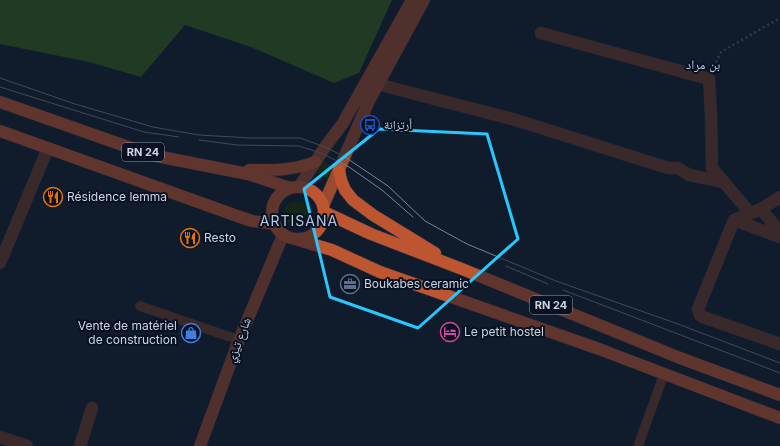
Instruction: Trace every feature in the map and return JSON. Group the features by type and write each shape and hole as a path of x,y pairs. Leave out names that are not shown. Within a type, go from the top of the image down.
{"main road":[{"path":"412,0 343,123 315,162 294,187 278,196 274,203 272,218 283,234 296,239 306,238 316,232 322,223 324,209 339,170 377,84 424,0"},
{"name":"RN 24","path":"0,102 151,155 231,170 294,187"},
{"name":"RN 24","path":"0,130 246,219 275,224"},
{"path":"231,170 287,169 297,168 315,162"},
{"path":"339,170 345,190 353,200 373,215 462,269"},
{"path":"294,187 312,191 321,200 324,209"},
{"name":"RN 24","path":"324,209 371,234 462,269 680,358 780,395"},
{"name":"شارع تيزي","path":"200,446 239,340 283,234"},
{"name":"RN 24","path":"296,239 332,250 380,272 584,344 780,418"}],"street":[{"path":"541,33 709,78 712,168 724,182 780,232"},
{"path":"377,84 516,120 668,168 678,168 689,175 724,182"},
{"path":"0,263 48,148"},
{"path":"780,198 756,211 734,220 698,309 700,315 780,344"},
{"path":"734,220 780,237"},
{"path":"80,446 92,408"},
{"path":"0,437 27,446"}],"lane":[{"path":"140,306 239,340"},
{"path":"638,446 664,374"}],"path":[{"path":"709,78 721,52 780,18"}],"highlighted area":[{"path":"379,129 487,134 518,239 418,328 330,297 304,189"}],"green space":[{"path":"0,0 392,0 359,73 334,83 251,47 185,25 141,77 89,62 0,44"},
{"path":"323,161 332,167 327,178 316,173"},
{"path":"297,201 306,205 310,214 306,223 297,227 288,223 284,214 288,205"}],"tram line":[{"path":"0,78 75,104 153,127 199,135 250,138 300,138 325,147 345,157 388,186 425,221 467,244 556,281 678,324 780,363"},
{"path":"0,87 144,132 179,137"},
{"path":"199,140 237,145 299,146 321,153 349,167 382,190 413,217"},
{"path":"506,266 548,284"},
{"path":"563,290 780,373"}],"place":[{"name":"أرتزانة","path":"370,125"},
{"name":"Résidence lemma","path":"53,197"},
{"name":"Resto","path":"190,238"},
{"name":"Boukabes ceramic","path":"350,284"},
{"name":"Le petit hostel","path":"450,332"},
{"name":"Vente de matériel de construction","path":"191,333"}],"district":[{"name":"بن مراد","path":"703,64"},
{"name":"ARTISANA","path":"299,221"}]}
